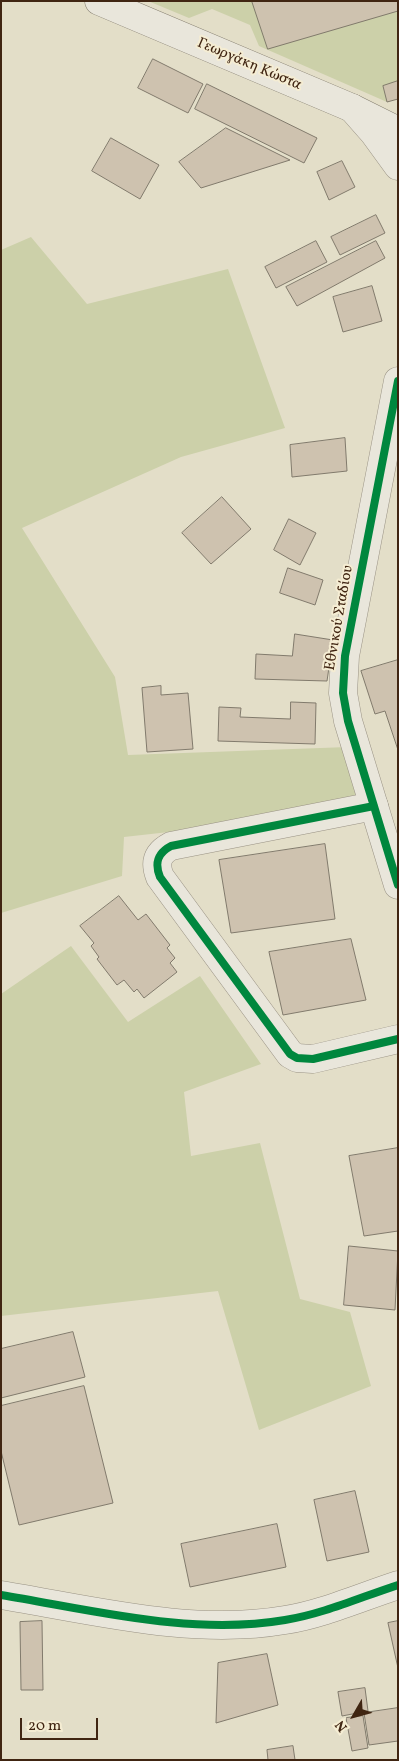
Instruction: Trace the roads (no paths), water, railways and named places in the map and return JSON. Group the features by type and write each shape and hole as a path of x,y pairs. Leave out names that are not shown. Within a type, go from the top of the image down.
{"street":[{"name":"Γεωργάκη Κώστα","path":"99,1 352,108 398,131"},
{"path":"352,108 374,133 398,166"},
{"name":"Εθνικού Σταδίου","path":"398,382 343,673 343,693 348,721 398,885"},
{"path":"374,806 171,846 163,850 157,858 156,868 160,877 290,1054 297,1058 313,1059 398,1039"},
{"path":"1,1595 137,1617 190,1623 243,1625 302,1616 398,1585"}]}
